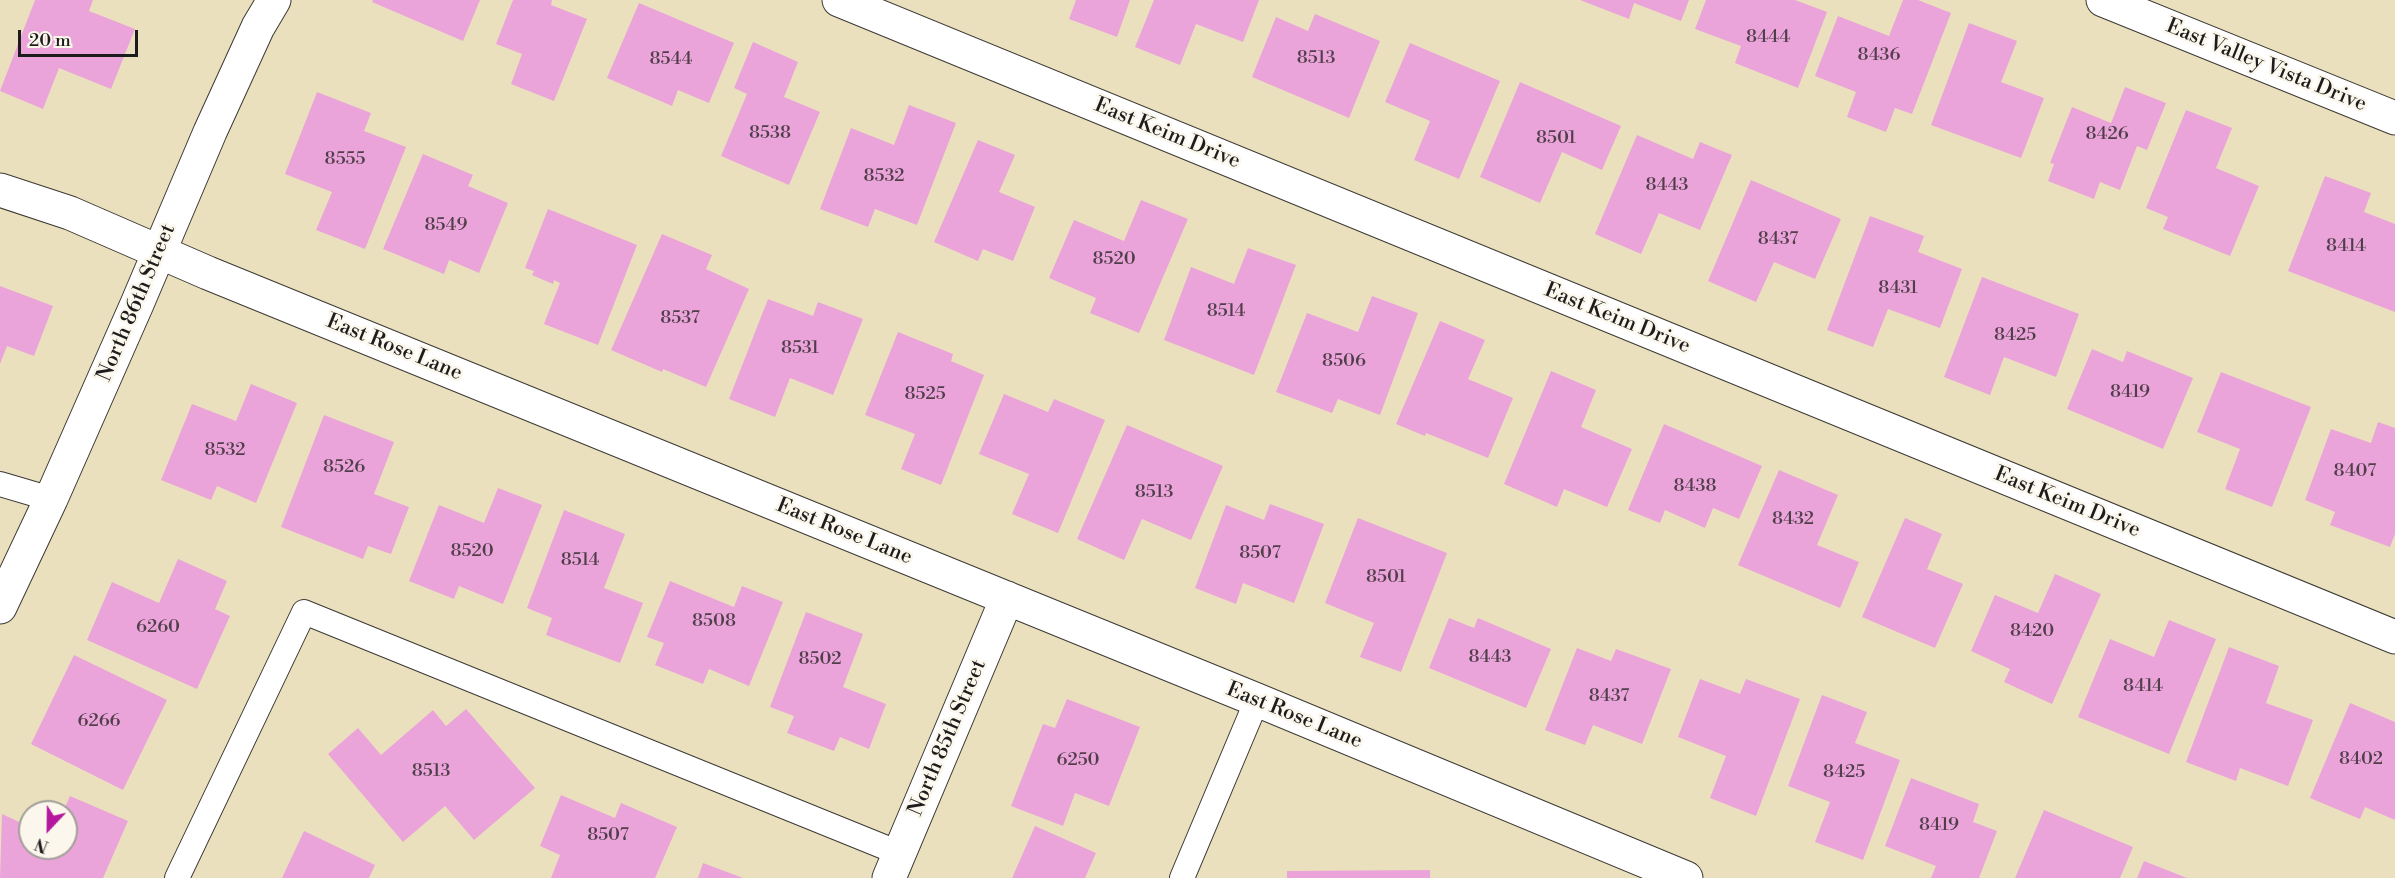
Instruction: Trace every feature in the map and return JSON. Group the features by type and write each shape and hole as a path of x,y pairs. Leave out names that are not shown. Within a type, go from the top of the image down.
{"street":[{"name":"North 86th Street","path":"0,607 51,499 210,132 258,27 274,0"},
{"name":"East Keim Drive","path":"839,0 2395,637"},
{"name":"East Valley Vista Drive","path":"2103,0 2395,118"},
{"name":"East Rose Lane","path":"0,190 70,213 159,252 1257,700 1686,878"},
{"name":"North 85th Street","path":"894,865 1007,598"}],"lane":[{"path":"0,484 51,499"},
{"path":"177,878 304,612 894,865"},
{"path":"1182,878 1257,700"}],"building":[{"path":"35,0 93,0 89,11 135,29 111,89 59,68 43,109 0,91"},
{"path":"373,0 480,0 463,41 372,2"},
{"path":"513,0 552,0 551,5 587,19 554,101 511,84 522,54 496,44"},
{"path":"1076,0 1130,0 1117,37 1069,19"},
{"path":"1154,0 1259,0 1243,42 1196,24 1180,65 1135,47"},
{"path":"1580,0 1689,0 1681,21 1634,3 1629,19"},
{"path":"1706,0 1795,0 1827,12 1798,88 1735,63 1741,46 1695,29"},
{"path":"1903,0 1918,0 1951,13 1912,114 1895,108 1886,132 1847,117 1856,92 1815,76 1838,16 1889,36"},
{"path":"639,3 734,43 709,103 678,90 672,106 607,78"},
{"path":"1315,14 1380,41 1349,118 1252,77 1276,17 1308,31"},
{"path":"1969,23 2017,41 2001,82 2044,98 2021,158 1931,125"},
{"path":"753,42 798,62 784,97 820,112 789,185 721,156 747,94 734,88"},
{"path":"1410,43 1500,81 1459,179 1414,160 1430,121 1385,102"},
{"path":"1520,82 1621,126 1602,170 1562,152 1540,203 1480,177"},
{"path":"2125,87 2166,103 2147,150 2137,146 2120,190 2100,182 2094,199 2048,181 2054,164 2050,163 2072,107 2111,123"},
{"path":"317,92 371,113 364,131 406,147 365,249 316,230 332,192 285,174"},
{"path":"909,105 956,123 917,225 875,209 868,227 820,209 851,128 894,145"},
{"path":"2186,110 2232,128 2216,168 2259,186 2230,256 2163,229 2168,217 2146,208"},
{"path":"1637,135 1693,159 1700,142 1732,155 1700,230 1659,213 1641,254 1595,234"},
{"path":"978,140 1015,155 999,192 1035,207 1013,261 983,249 978,261 934,242"},
{"path":"423,154 473,175 468,186 508,203 479,273 449,260 444,274 383,249"},
{"path":"2325,176 2371,193 2364,212 2395,224 2395,312 2288,271"},
{"path":"1751,180 1841,219 1815,279 1774,262 1756,302 1708,281"},
{"path":"1141,200 1188,219 1139,333 1090,313 1096,298 1049,278 1074,220 1124,241"},
{"path":"548,209 637,245 598,345 544,324 560,283 554,280 553,284 532,275 534,271 525,268"},
{"path":"1870,216 1924,236 1918,252 1962,269 1940,328 1888,309 1873,347 1827,330"},
{"path":"662,234 712,255 706,269 749,289 706,387 663,369 662,372 611,350"},
{"path":"1248,248 1296,265 1254,375 1164,340 1191,267 1234,284"},
{"path":"1982,277 2079,314 2056,377 2004,357 1990,395 1944,377"},
{"path":"0,286 53,306 34,356 7,346 0,364"},
{"path":"1372,296 1418,313 1380,415 1338,399 1332,413 1276,392 1307,313 1358,332"},
{"path":"768,299 813,316 818,302 863,319 833,395 790,378 775,417 729,399"},
{"path":"1440,321 1485,340 1468,379 1513,398 1488,458 1426,433 1425,436 1396,424"},
{"path":"898,332 953,354 951,361 984,375 941,485 901,469 915,434 865,415"},
{"path":"2092,349 2123,362 2127,351 2193,378 2163,449 2067,409"},
{"path":"1551,371 1596,390 1581,427 1632,449 1607,507 1564,489 1557,507 1504,484"},
{"path":"2221,372 2311,407 2272,507 2225,489 2240,449 2197,432"},
{"path":"251,384 297,403 256,503 217,486 211,500 161,480 192,404 236,421"},
{"path":"1004,394 1048,412 1054,399 1105,420 1058,533 1012,514 1029,474 979,454"},
{"path":"324,415 394,442 374,494 409,507 391,554 368,546 363,559 281,527"},
{"path":"2378,422 2395,428 2395,534 2390,547 2330,525 2335,512 2305,500 2331,429 2371,443"},
{"path":"1664,424 1762,466 1739,519 1713,508 1705,528 1665,510 1660,523 1628,510"},
{"path":"1127,425 1223,466 1191,540 1142,519 1124,560 1077,539"},
{"path":"1779,470 1838,495 1817,545 1859,562 1840,608 1738,565"},
{"path":"498,488 542,505 503,604 459,586 454,599 409,581 439,505 484,523"},
{"path":"1270,504 1324,524 1294,603 1243,583 1236,604 1195,588 1226,505 1264,520"},
{"path":"564,510 625,534 604,588 643,603 620,663 546,635 552,618 527,608"},
{"path":"1358,518 1447,553 1401,672 1360,657 1374,623 1325,603"},
{"path":"1905,518 1942,534 1927,569 1963,584 1935,648 1862,617"},
{"path":"178,559 227,581 215,609 230,616 197,689 87,640 112,582 159,603"},
{"path":"2055,574 2101,594 2052,704 2004,682 2010,669 1971,651 1995,595 2038,613"},
{"path":"670,581 734,607 742,586 783,602 749,686 709,669 703,684 655,665 664,643 647,637"},
{"path":"806,612 863,634 843,687 886,704 869,749 840,737 834,751 787,733 794,716 770,707"},
{"path":"1449,618 1474,628 1478,618 1551,649 1526,708 1429,668"},
{"path":"2169,620 2216,639 2169,754 2078,717 2110,639 2154,657"},
{"path":"2229,647 2279,666 2266,703 2313,720 2288,786 2240,768 2236,781 2186,762"},
{"path":"1577,648 1611,661 1616,649 1671,669 1642,744 1593,725 1585,745 1545,730"},
{"path":"74,655 167,700 123,790 31,744"},
{"path":"1700,679 1740,694 1746,679 1800,699 1756,816 1710,798 1726,756 1678,737"},
{"path":"1822,695 1867,712 1855,743 1900,760 1863,860 1815,842 1830,802 1788,786"},
{"path":"1067,699 1140,727 1109,806 1075,793 1063,826 1011,806 1043,724 1055,728"},
{"path":"2350,703 2395,722 2395,820 2365,807 2360,819 2310,798"},
{"path":"466,709 535,788 474,840 445,806 403,842 328,754 358,728 381,755 433,710 446,726"},
{"path":"1911,778 1979,804 1973,822 1997,831 1979,878 1931,878 1936,866 1885,846"},
{"path":"561,795 615,818 621,803 677,827 655,878 551,878 560,855 540,846"},
{"path":"70,796 128,821 103,878 0,878 2,814 18,821 18,860 78,860 78,800 68,800"},
{"path":"2044,810 2133,847 2120,878 2015,878"},
{"path":"1035,826 1096,853 1085,878 1012,878"},
{"path":"304,831 375,865 369,878 282,878"},
{"path":"2144,861 2187,878 2137,878"},
{"path":"703,863 743,878 698,878"},
{"path":"1430,870 1430,878 1287,878 1287,871"}]}
